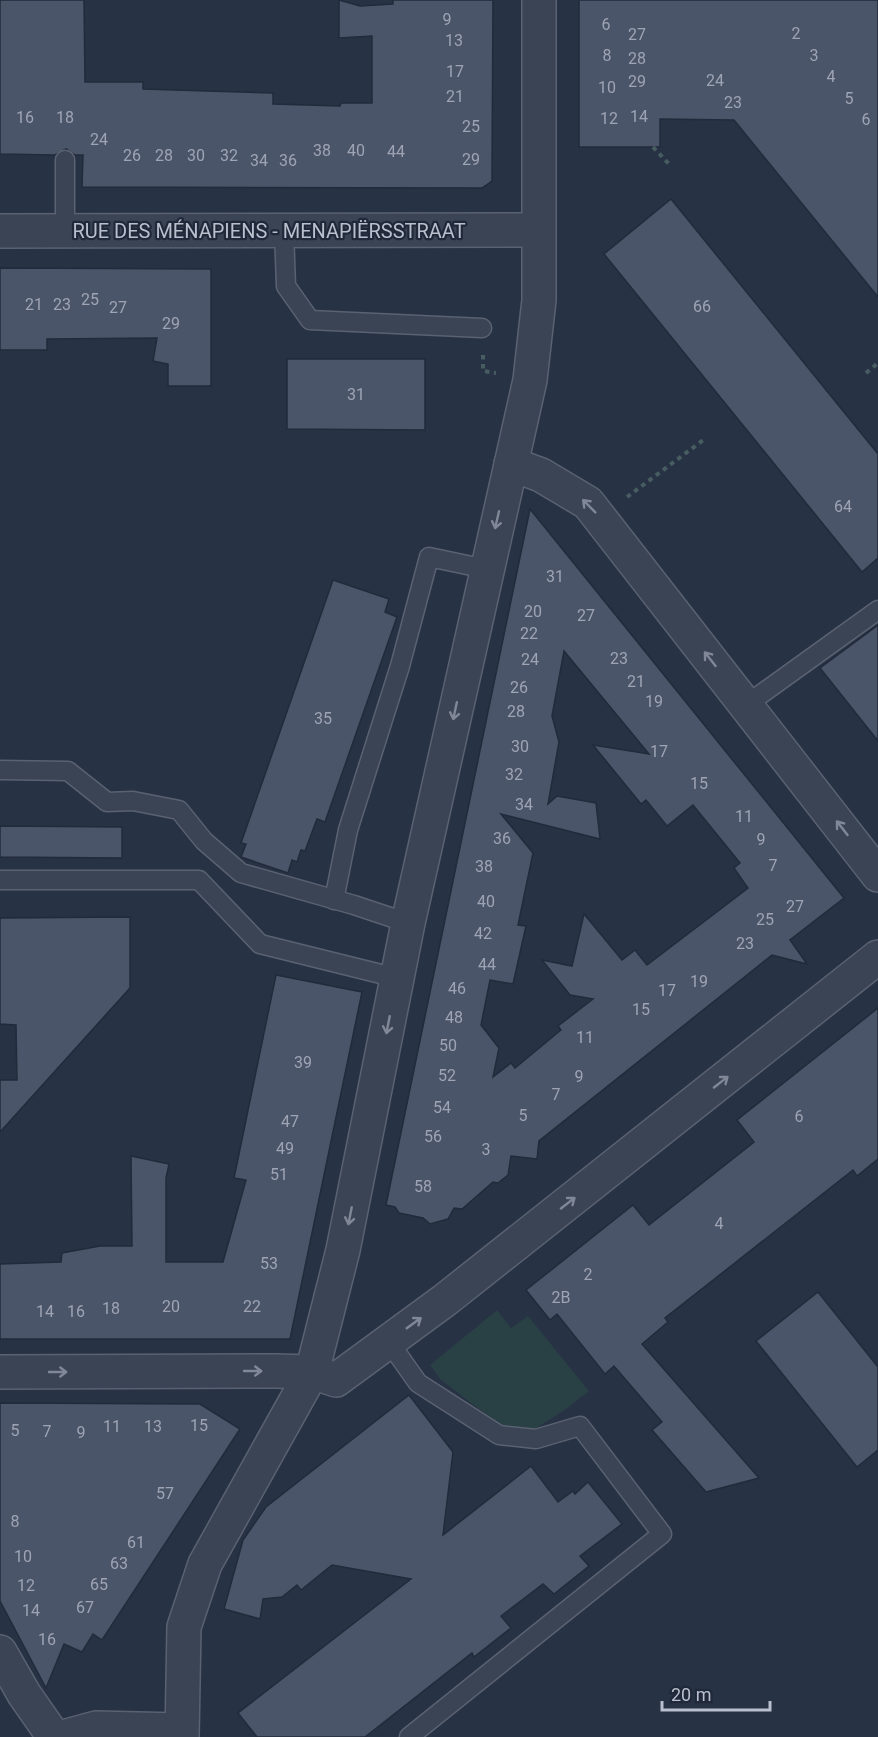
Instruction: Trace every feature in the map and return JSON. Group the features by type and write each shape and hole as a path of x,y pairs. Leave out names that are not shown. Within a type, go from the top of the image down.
{"street":[{"path":"63,1737 96,1728 181,1734 184,1627 205,1564 312,1372 343,1250 408,923 530,380 539,300 539,0"},
{"name":"RUE DES MÉNAPIENS - MENAPIËRSSTRAAT","path":"0,231 538,230"},
{"path":"511,464 541,475 588,502 878,875"},
{"path":"0,1372 312,1372 336,1380 389,1342 878,957"},
{"path":"0,1652 24,1694 54,1737"}],"lane":[{"path":"65,160 65,231"},
{"path":"284,231 286,286 310,320 482,328"},
{"path":"334,900 348,830 400,666 429,557 486,569"},
{"path":"746,705 878,610"},
{"path":"0,770 68,771 107,802 133,801 179,810 204,841 241,873 408,923"},
{"path":"0,880 199,880 260,944 397,978"},
{"path":"389,1342 418,1383 499,1435 536,1439 580,1426 662,1534 409,1737"}],"path":[{"path":"653,147 669,164"},
{"path":"866,373 878,363"},
{"path":"483,371 499,374"},
{"path":"625,498 706,438"}],"green space":[{"path":"497,1310 511,1328 528,1316 589,1391 565,1410 533,1430 501,1426 441,1380 430,1365"}],"building":[{"path":"0,0 84,0 85,82 143,82 143,89 273,93 273,104 340,106 341,103 372,103 372,36 339,38 339,0 360,6 393,4 393,0 493,0 492,181 482,188 82,187 83,155 75,155 66,149 55,155 0,154"},
{"path":"579,0 878,0 878,297 734,120 660,119 660,147 579,147"},
{"path":"671,199 878,454 878,558 862,572 604,254"},
{"path":"0,268 211,269 211,386 168,386 168,364 153,361 157,338 47,339 47,350 0,350"},
{"path":"287,359 425,359 425,430 287,429"},
{"path":"530,509 844,898 790,940 807,964 772,955 539,1141 537,1159 511,1156 508,1175 498,1183 493,1182 462,1209 454,1208 448,1219 430,1224 423,1218 399,1213 395,1207 386,1205","holes":["564,651 649,754 593,745 641,804 646,800 667,826 693,805 740,863 734,868 748,888 647,965 635,950 622,960 584,914 572,966 542,960 570,995 593,999 558,1026 561,1030 515,1068 511,1063 493,1077 499,1048 481,1025 490,980 513,984 526,926 518,925 533,853 501,814 600,839 596,803 557,796 548,804 559,742 552,716"]},
{"path":"333,580 389,599 385,612 397,617 325,822 317,819 305,851 301,850 297,862 292,860 288,873 241,857 246,844 241,843"},
{"path":"878,625 878,741 820,668"},
{"path":"0,826 122,827 122,858 0,857"},
{"path":"130,917 130,988 0,1132 0,1080 17,1080 16,1025 0,1024 0,918"},
{"path":"276,975 362,992 290,1339 0,1339 0,1264 61,1262 62,1253 100,1246 132,1246 131,1156 169,1164 166,1178 166,1262 223,1262 246,1180 234,1178"},
{"path":"878,1008 878,1159 857,1176 853,1170 665,1318 668,1322 642,1344 759,1478 706,1492 652,1430 662,1422 614,1366 605,1374 557,1314 550,1320 526,1290 633,1205 649,1225 754,1142 737,1120"},
{"path":"818,1292 878,1367 878,1450 857,1467 756,1341"},
{"path":"409,1395 453,1452 443,1535 531,1466 558,1502 573,1491 575,1494 588,1482 622,1524 580,1556 589,1566 554,1594 543,1584 501,1616 511,1628 474,1657 472,1653 365,1737 257,1737 238,1713 411,1579 332,1565 301,1590 297,1585 282,1597 263,1599 260,1619 224,1609 243,1540 266,1507"},
{"path":"0,1403 200,1404 240,1429 102,1640 93,1634 82,1652 64,1644 46,1688 0,1601"}]}
